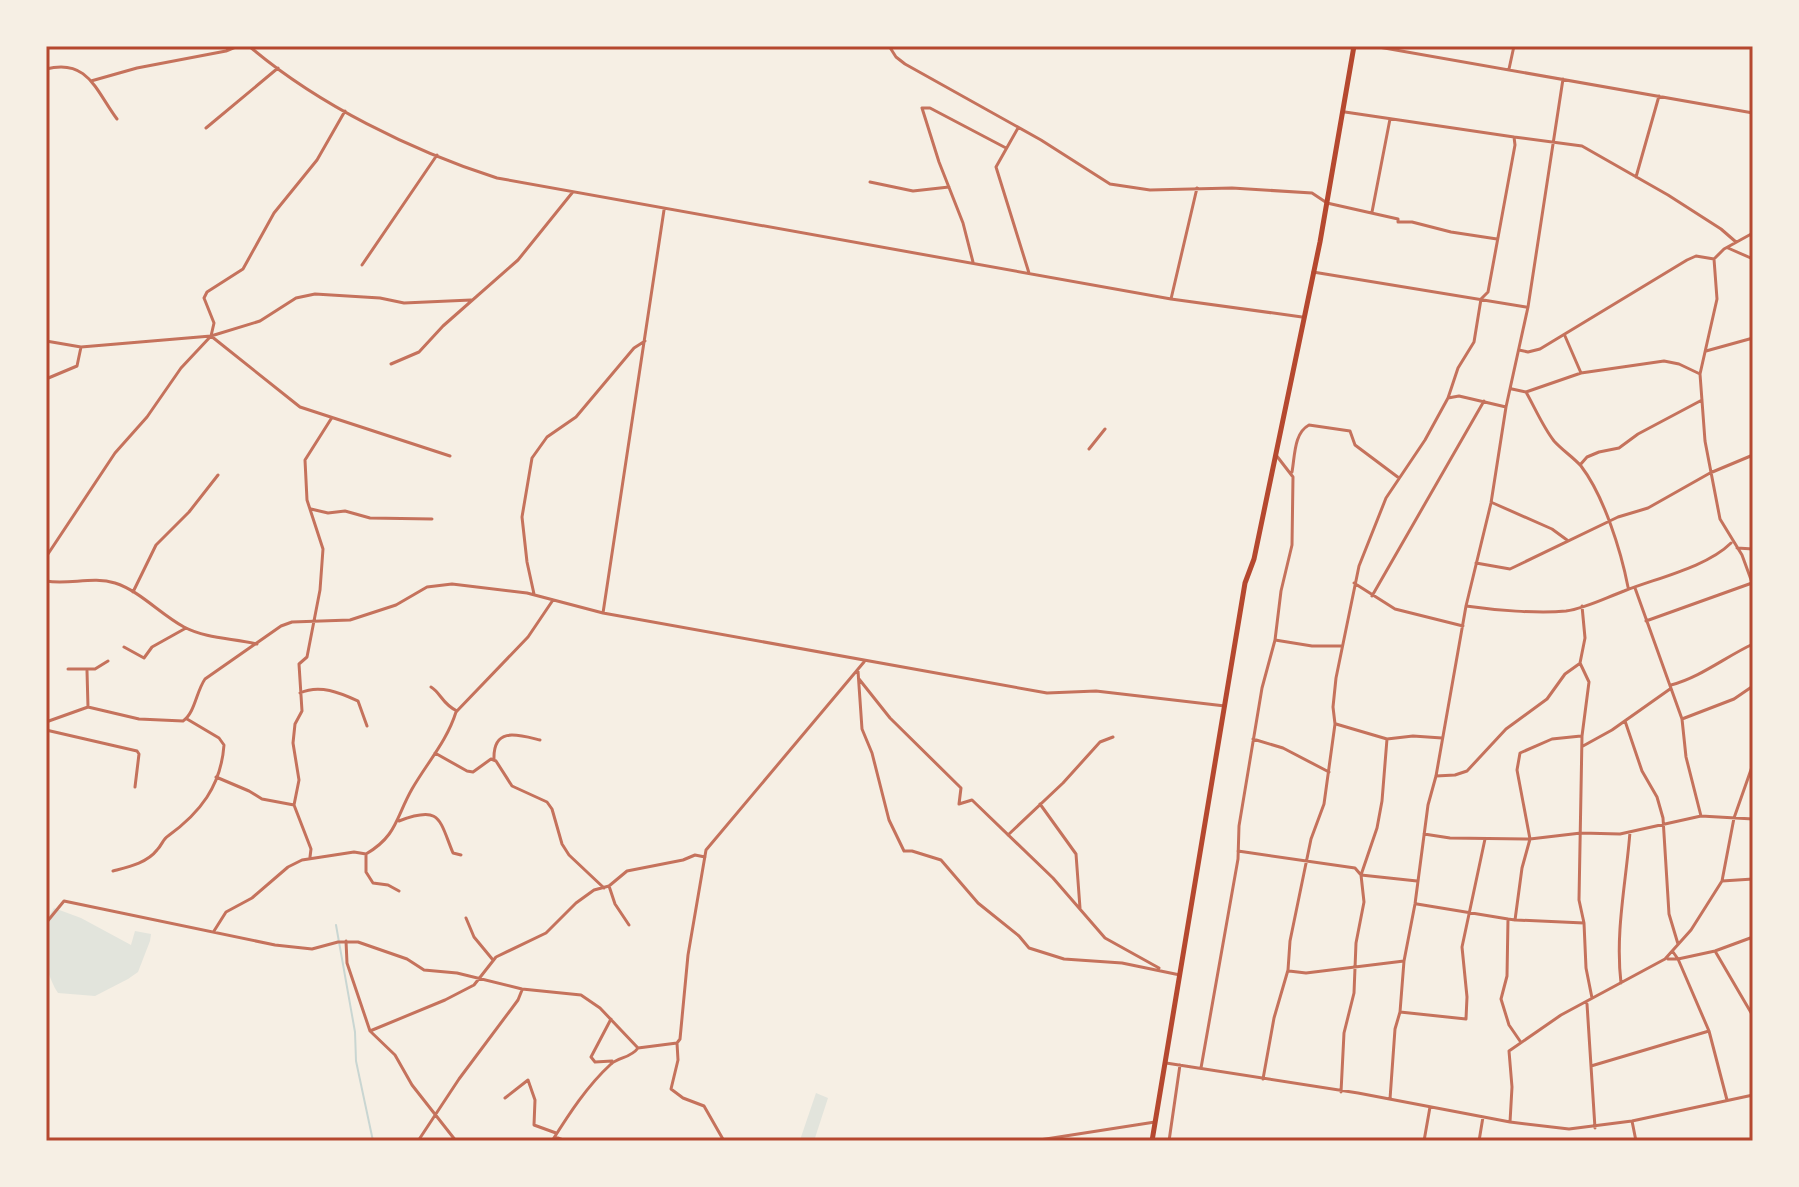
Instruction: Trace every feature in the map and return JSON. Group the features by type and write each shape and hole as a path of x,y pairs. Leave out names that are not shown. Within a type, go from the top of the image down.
{"highway":[{"path":"1152,1141 1245,583 1254,559 1304,317 1354,46"}],"street":[{"path":"91,81 238,46"},
{"path":"249,46 345,111 437,155 497,178 1171,299 1304,317"},
{"path":"889,46 905,64 1019,127 1110,184 1150,190 1197,188 1312,193 1327,203 1372,212 1398,219 1398,222 1497,239"},
{"path":"1373,46 1753,113"},
{"path":"1509,69 1514,46"},
{"path":"46,69 77,68 91,81 117,119"},
{"path":"206,128 278,68"},
{"path":"1390,1099 1395,1029 1400,1012 1404,961 1428,805 1528,307 1563,79"},
{"path":"1636,177 1659,96"},
{"path":"973,263 963,223 922,108 930,108 1006,148"},
{"path":"46,557 115,453 147,417 189,357 211,336 214,323 204,298 207,292 243,269 274,213 317,160 345,111"},
{"path":"1342,112 1582,146 1721,229 1736,242"},
{"path":"1372,212 1390,119"},
{"path":"1019,127 996,167 1029,273"},
{"path":"1263,1079 1274,1018 1288,970 1293,929 1315,825 1321,817 1335,724 1333,707 1341,646 1354,583 1386,498 1425,440 1448,398 1458,368 1474,342 1481,299 1488,292 1514,137"},
{"path":"362,265 437,155"},
{"path":"870,182 913,191 949,187"},
{"path":"1171,299 1197,188"},
{"path":"391,364 419,352 471,300 518,260 573,192"},
{"path":"603,613 664,208"},
{"path":"1714,259 1727,247 1753,233"},
{"path":"1727,247 1753,259"},
{"path":"1519,350 1535,351 1565,335 1687,260 1696,256 1714,259"},
{"path":"1646,621 1752,584 1737,548 1720,519 1710,473 1700,374 1717,299 1714,259"},
{"path":"1313,272 1528,307"},
{"path":"46,341 81,347 211,336 260,321 296,298 315,294 380,298 404,303 471,300"},
{"path":"1565,335 1581,373"},
{"path":"211,336 300,407 450,456"},
{"path":"1705,351 1753,338"},
{"path":"534,594 522,517 532,458 547,437 576,417 634,348 645,341"},
{"path":"46,379 77,366 81,347"},
{"path":"1511,389 1526,392 1581,373 1664,361 1700,374"},
{"path":"1526,392 1551,436 1565,454 1580,465 1608,522 1629,589"},
{"path":"1448,398 1459,396 1506,407"},
{"path":"1580,465 1587,457 1619,448 1638,434 1702,400"},
{"path":"1372,596 1484,401"},
{"path":"310,857 311,849 294,805 299,780 293,743 295,724 302,711 299,664 307,657 320,590 323,549 304,474 305,460 331,419"},
{"path":"1201,1068 1238,851 1253,739 1292,545 1292,472 1301,430 1309,425 1350,431 1355,445 1399,478"},
{"path":"1089,449 1105,429"},
{"path":"1275,454 1292,472"},
{"path":"1476,563 1510,569 1567,540 1648,508 1710,473 1753,455"},
{"path":"133,592 156,545 189,512 218,475"},
{"path":"1491,503 1552,529 1567,540"},
{"path":"311,509 328,513 345,511 370,518 432,519"},
{"path":"1466,606 1496,610 1564,611 1635,588 1719,554 1732,542"},
{"path":"1737,548 1753,549"},
{"path":"46,581 61,584 105,581 133,592 163,615 205,637 228,637 257,644"},
{"path":"1354,583 1395,609 1463,626"},
{"path":"187,719 205,679 292,622 350,620 396,605 416,591 437,584 534,594 603,613 1047,693 1096,691 1226,707"},
{"path":"1635,588 1682,719 1686,757 1701,816"},
{"path":"213,932 226,912 252,898 288,867 310,857 354,852 366,854 381,845 398,822 413,787 457,711 528,637 553,600"},
{"path":"1582,606 1585,638 1580,663 1589,682 1582,736 1579,900 1592,998"},
{"path":"124,647 144,658 152,647 186,628"},
{"path":"1275,640 1312,646 1341,646"},
{"path":"1583,746 1625,721 1671,687 1694,678 1725,657 1753,644"},
{"path":"68,669 95,669 108,661"},
{"path":"724,1141 704,1106 683,1098 671,1089 678,1060 677,1043 680,1039 688,955 706,850 864,662"},
{"path":"1436,776 1467,771 1506,729 1547,699 1565,674 1580,663"},
{"path":"87,669 88,707"},
{"path":"858,671 862,729 872,753 889,820 904,851 941,860 978,903 1029,948 1064,959 1122,963 1180,975"},
{"path":"859,679 890,718 961,788 959,804 972,800 1053,878 1105,938 1163,970"},
{"path":"1682,719 1734,699 1753,686"},
{"path":"431,687 441,701 457,711"},
{"path":"300,693 309,689 333,691 358,701 367,726"},
{"path":"46,722 88,707 139,719 187,719 219,738 224,745 205,803 191,815 183,828 166,837 157,851 148,857 132,866 113,871"},
{"path":"1625,721 1642,771 1657,797 1663,826 1669,914 1678,944"},
{"path":"1335,724 1387,739 1404,736 1442,738"},
{"path":"46,730 137,751 135,787"},
{"path":"540,740 511,733 498,741 494,759 512,786 547,802 569,855 607,887 629,925"},
{"path":"1515,920 1522,868 1530,839 1517,770 1520,753 1552,739 1582,736"},
{"path":"1008,835 1074,772 1100,742 1113,737"},
{"path":"1253,739 1283,748 1329,772"},
{"path":"1341,1092 1345,1064 1342,1054 1354,993 1358,927 1364,902 1361,875 1377,828 1387,739"},
{"path":"435,753 473,772 494,759"},
{"path":"1510,1122 1512,1087 1509,1051 1561,1015 1665,959 1702,916 1722,881 1734,818 1753,764"},
{"path":"216,777 262,799 294,805"},
{"path":"1040,804 1076,854 1080,910"},
{"path":"398,822 424,814 435,815 443,823 453,853 461,855"},
{"path":"1424,834 1530,839 1581,833 1630,832 1701,816 1753,819"},
{"path":"1621,984 1618,957 1620,919 1630,832"},
{"path":"1400,1012 1466,1019 1462,947 1485,839"},
{"path":"1238,851 1355,868 1361,875 1417,881"},
{"path":"366,854 366,872 373,883 388,885 399,891"},
{"path":"370,1031 474,985 493,960 546,933 576,903 594,890 607,887 627,871 695,855 705,857"},
{"path":"1722,881 1753,879"},
{"path":"46,923 64,901 275,945 312,949 346,941 371,946 407,959 424,970 479,977 522,989 581,995 611,1019 638,1048"},
{"path":"1415,904 1515,920 1584,923"},
{"path":"466,918 474,937 493,960"},
{"path":"1508,919 1507,976 1501,999 1509,1025 1520,1041"},
{"path":"1665,959 1715,951 1753,937"},
{"path":"346,941 347,963 370,1031 395,1055 434,1115 456,1141"},
{"path":"1715,951 1753,1016"},
{"path":"1673,952 1709,1031 1727,1100"},
{"path":"1288,970 1306,973 1404,961"},
{"path":"418,1141 502,1024 522,989"},
{"path":"1587,1003 1595,1128"},
{"path":"611,1019 591,1057 595,1062 614,1061 634,1054 638,1048 677,1043"},
{"path":"1591,1066 1709,1031"},
{"path":"554,1137 614,1061"},
{"path":"1166,1063 1510,1122 1569,1129 1595,1128 1753,1095"},
{"path":"1169,1141 1180,1065"},
{"path":"505,1098 528,1080 535,1100 534,1125 566,1141"},
{"path":"1424,1141 1430,1107"},
{"path":"1479,1141 1483,1117"},
{"path":"1632,1121 1636,1141"},
{"path":"1033,1141 1155,1122"},
{"path":"1742,1141 1753,1139"}],"shaded area":[{"path":"54,908 81,918 131,945 135,931 151,934 138,972 95,996 58,993 44,950 46,928"},
{"path":"816,1093 828,1098 814,1141 800,1140"}],"waterway":[{"path":"336,925 355,1032 356,1061 373,1141"}]}
